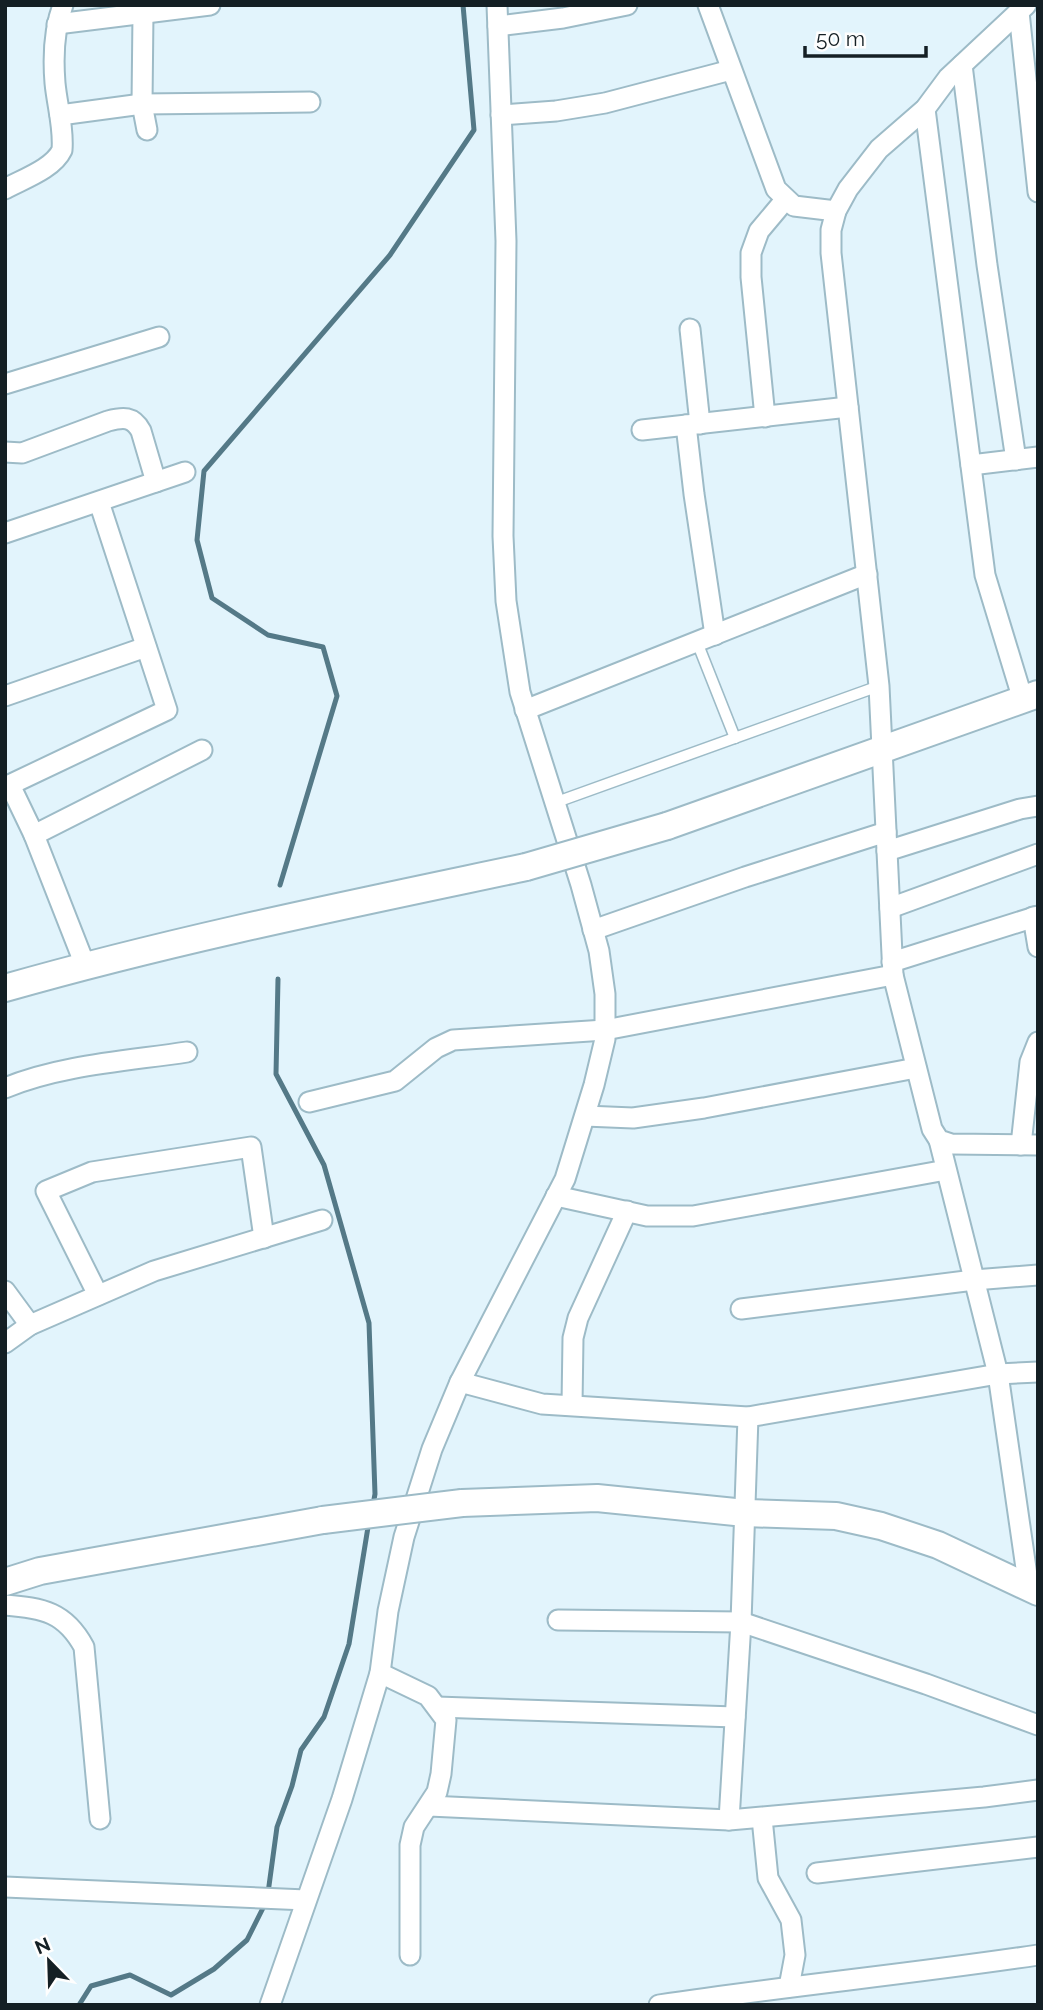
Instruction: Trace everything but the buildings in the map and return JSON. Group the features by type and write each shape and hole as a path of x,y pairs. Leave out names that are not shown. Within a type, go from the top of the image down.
{"street":[{"path":"7,181 58,157 63,143 55,82 57,24 63,5"},
{"path":"57,24 210,5"},
{"path":"270,2005 342,1799 380,1673 388,1611 404,1537 432,1450 460,1382 565,1179 597,1074 605,1030 599,951 520,692 506,601 503,536 506,241 498,5"},
{"path":"498,26 582,10 627,5"},
{"path":"708,5 776,189 794,206 836,211"},
{"path":"1023,9 948,78 925,109 879,149 848,189 836,211 831,229 831,253 879,686 893,968 916,1068 932,1129 939,1140 998,1374 1033,1590"},
{"path":"1023,9 1038,192"},
{"path":"142,13 142,104 147,130"},
{"path":"962,65 987,265 1016,460"},
{"path":"501,115 556,111 605,103 731,70"},
{"path":"60,115 142,104 310,102"},
{"path":"5,988 231,929 526,867 667,826 1030,697 985,575 925,109"},
{"path":"765,417 751,253 759,231 785,200"},
{"path":"690,329 694,495 706,638"},
{"path":"5,384 159,337"},
{"path":"642,430 848,407"},
{"path":"5,452 22,453 108,421 130,419 141,431 156,482"},
{"path":"971,465 1038,457"},
{"path":"5,533 185,472"},
{"path":"85,965 34,835 8,786 167,709 99,502"},
{"path":"525,710 867,574"},
{"path":"5,696 146,647"},
{"path":"34,835 202,750"},
{"path":"593,930 745,877 1038,806"},
{"path":"890,908 1038,854"},
{"path":"309,1102 395,1081 436,1048 453,1040 605,1030 893,968 1035,917 1038,947"},
{"path":"939,1140 951,1144 1029,1145 1030,1062 1038,1042"},
{"path":"5,1087 34,1077 187,1052"},
{"path":"585,1116 633,1118 669,1113 916,1068"},
{"path":"98,1295 46,1191 92,1172 251,1147 264,1238"},
{"path":"556,1196 647,1216 693,1216 946,1170"},
{"path":"572,1405 573,1338 578,1318 627,1211"},
{"path":"5,1343 30,1325 154,1272 322,1220"},
{"path":"741,1309 974,1280 1038,1275"},
{"path":"5,1291 30,1325"},
{"path":"460,1382 542,1404 748,1417 998,1374 1038,1372"},
{"path":"729,1820 741,1622 748,1417"},
{"path":"5,1582 40,1571 323,1520 462,1503 597,1498 745,1513 836,1516 881,1526 939,1545 1033,1590"},
{"path":"5,1605 34,1608 59,1616 75,1631 84,1647 100,1819"},
{"path":"558,1620 741,1622 1038,1725"},
{"path":"380,1673 428,1696 446,1720 437,1791 414,1827 410,1845 410,1955"},
{"path":"437,1707 735,1717"},
{"path":"429,1807 729,1820 1038,1790"},
{"path":"762,1818 768,1878 791,1920 795,1955 789,1987"},
{"path":"817,1873 1038,1847"},
{"path":"5,1887 306,1900"},
{"path":"659,2005 725,2000 789,1987 941,1970 1038,1955"}],"lane":[{"path":"706,638 735,738"},
{"path":"554,803 879,686"}],"waterway":[{"path":"280,885 337,696 323,647 268,635 212,598 197,540 204,471 390,255 474,130 463,5"},
{"path":"278,979 276,1074 324,1165 369,1323 375,1494 373,1505"},
{"path":"268,1893 277,1827 292,1786 301,1750 324,1717 349,1644 369,1521"},
{"path":"79,2005 91,1986 130,1975 171,1995 214,1969 247,1940 266,1902"}]}
